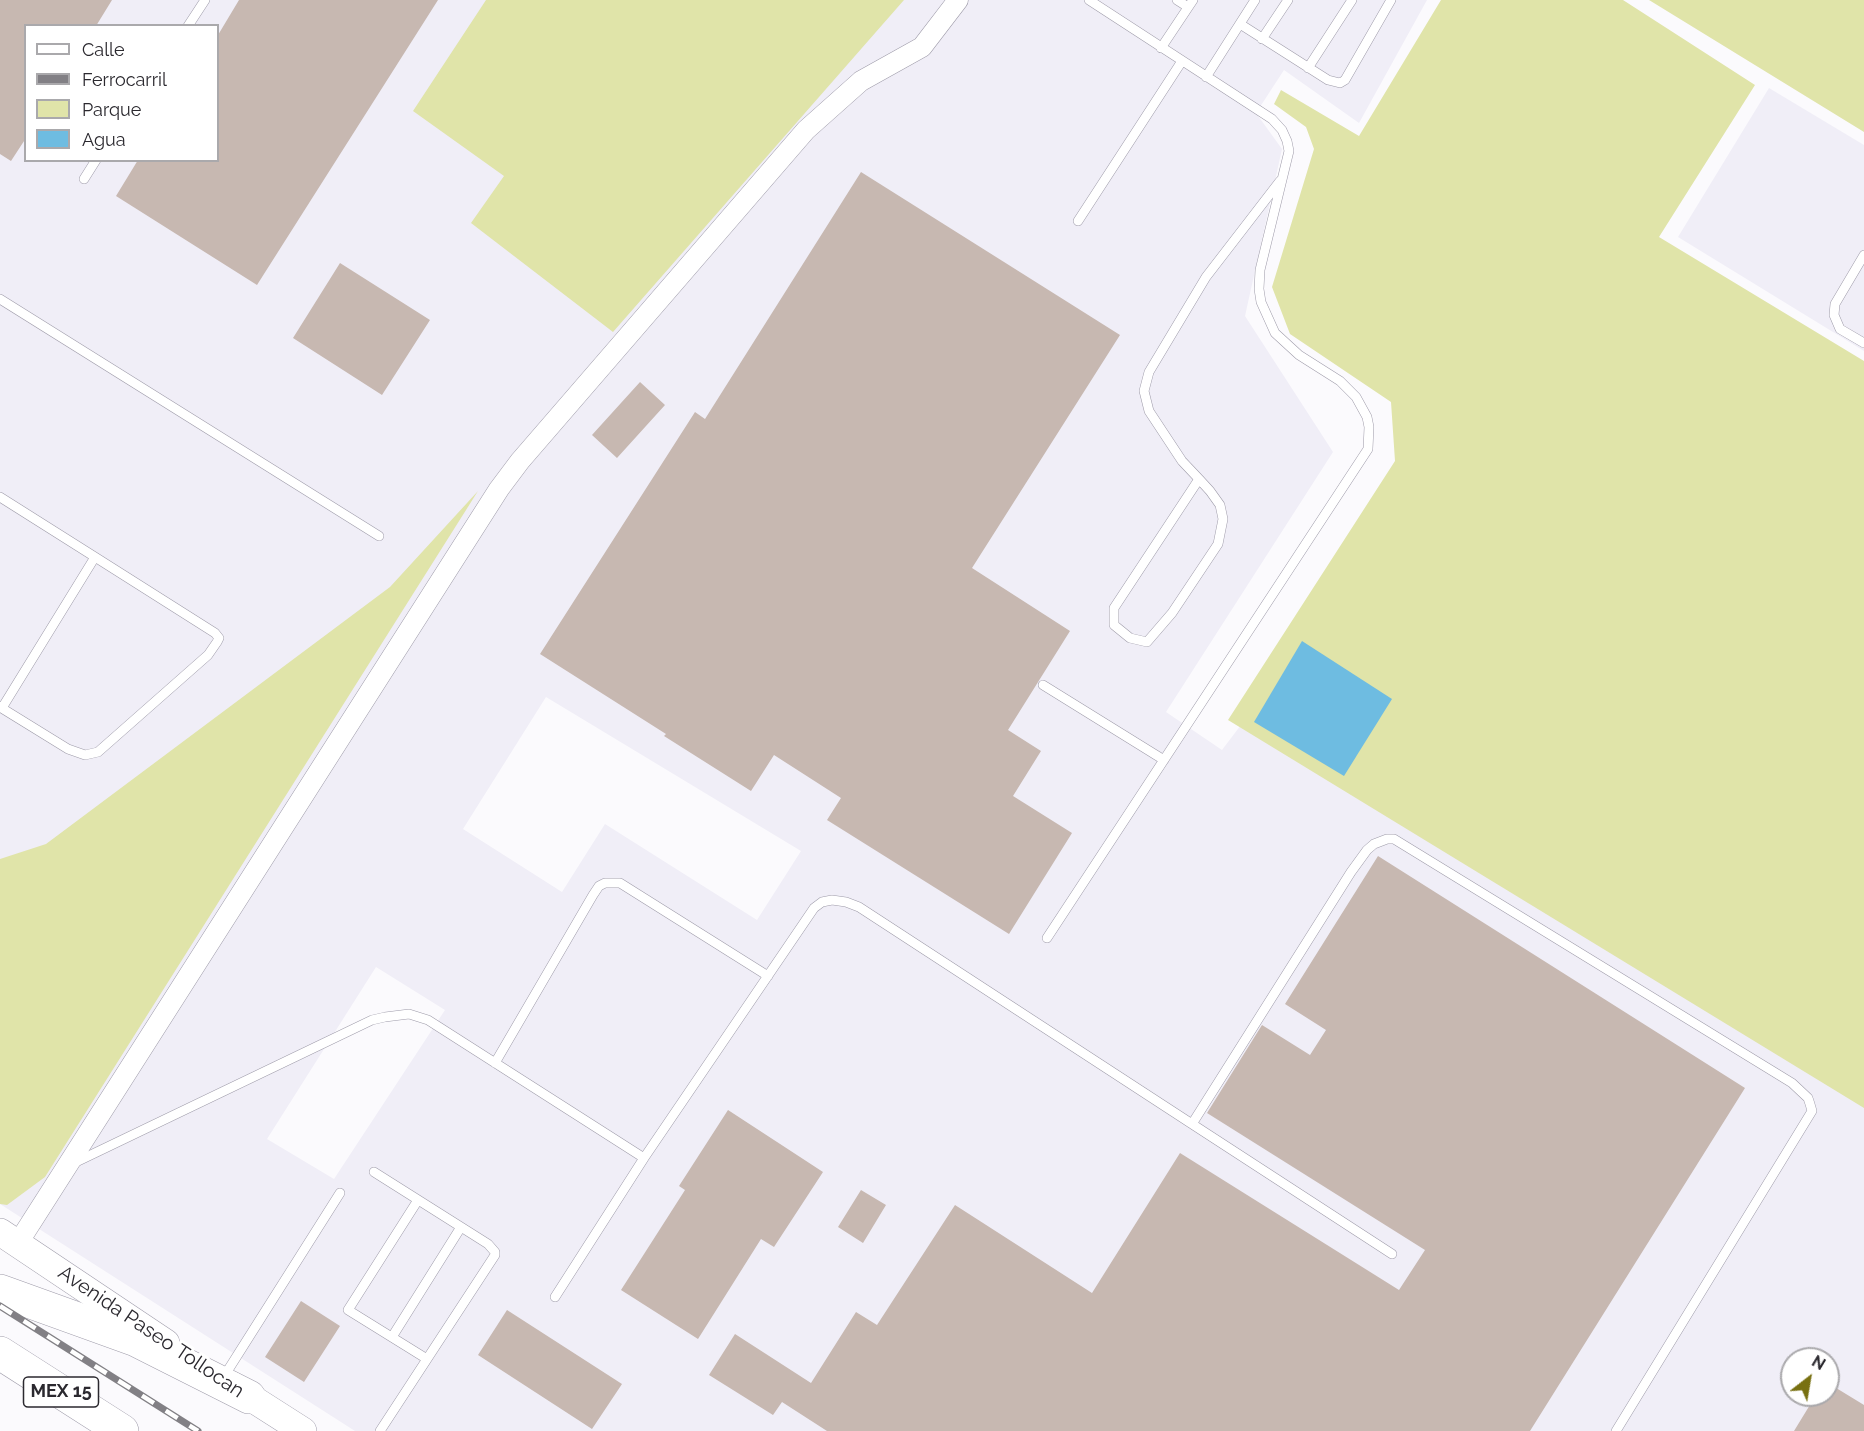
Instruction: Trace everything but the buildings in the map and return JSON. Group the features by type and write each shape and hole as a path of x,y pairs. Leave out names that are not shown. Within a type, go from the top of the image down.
{"highway":[{"path":"0,1291 136,1340 236,1388"},
{"name":"MEX 15","path":"0,1353 122,1431"}],"main road":[{"name":"Avenida Paseo Tollocan","path":"9,1238 303,1431"}],"street":[{"path":"9,1238 67,1167 482,513 520,461 806,129 861,81 922,46 958,0"}],"lane":[{"path":"189,24 205,0"},
{"path":"1047,938 1368,449 1369,427 1367,417 1356,397 1340,381 1299,355 1275,333 1261,302 1260,270 1289,151 1282,130 1272,119 1089,0"},
{"path":"1161,48 1191,4 1177,0"},
{"path":"1206,77 1255,0"},
{"path":"1262,39 1288,0"},
{"path":"1308,68 1353,0"},
{"path":"1240,24 1308,68 1334,83 1340,83 1345,80 1390,0"},
{"path":"1078,221 1182,61"},
{"path":"84,179 95,162"},
{"path":"1199,479 1114,608 1114,625 1130,638 1147,642 1172,613 1218,543 1223,519 1220,505 1199,479 1182,461 1149,411 1144,391 1149,372 1206,277 1283,177"},
{"path":"1864,255 1835,304 1834,315 1840,329 1864,343"},
{"path":"0,299 379,536"},
{"path":"0,497 95,557 215,633 219,638 208,655 98,752 85,755 68,749 1,708 95,557"},
{"path":"1043,685 1164,760"},
{"path":"1192,1124 1366,850 1387,839 1394,839 1792,1083 1808,1098 1812,1112 1616,1431"},
{"path":"495,1064 593,895 599,886 605,883 620,883 768,976"},
{"path":"555,1297 644,1158 814,908 822,902 832,900 859,907 1392,1254"},
{"path":"67,1167 372,1020 400,1014 416,1015 428,1020 644,1158"},
{"path":"374,1172 492,1246 495,1252 380,1431"},
{"path":"236,1388 340,1192"},
{"path":"418,1200 348,1310 427,1359"},
{"path":"392,1337 461,1227"}],"shaded area":[{"path":"0,0 1427,0 1359,123 1284,70 1256,113 1282,149 1245,316 1333,452 1166,712 1222,750 1247,717 1864,1093 1864,1431 355,1431 0,1204","holes":["546,697 801,851 757,920 605,824 562,892 463,829","376,967 445,1010 334,1179 267,1139"]},
{"path":"1769,88 1864,145 1864,351 1678,237"}],"green space":[{"path":"486,0 904,0 613,332 471,223 504,176 413,111"},
{"path":"1441,0 1623,0 1755,85 1659,237 1864,361 1864,1108 1228,720 1395,461 1391,402 1290,334 1272,287 1314,149 1306,127 1274,104 1281,90 1359,136"},
{"path":"1649,0 1864,0 1864,132"},
{"path":"478,491 45,1177 7,1205 0,1204 0,859 46,844 390,587"}],"water":[{"path":"1302,641 1392,699 1344,776 1254,722"}],"railway":[{"path":"0,1306 198,1431"}]}
